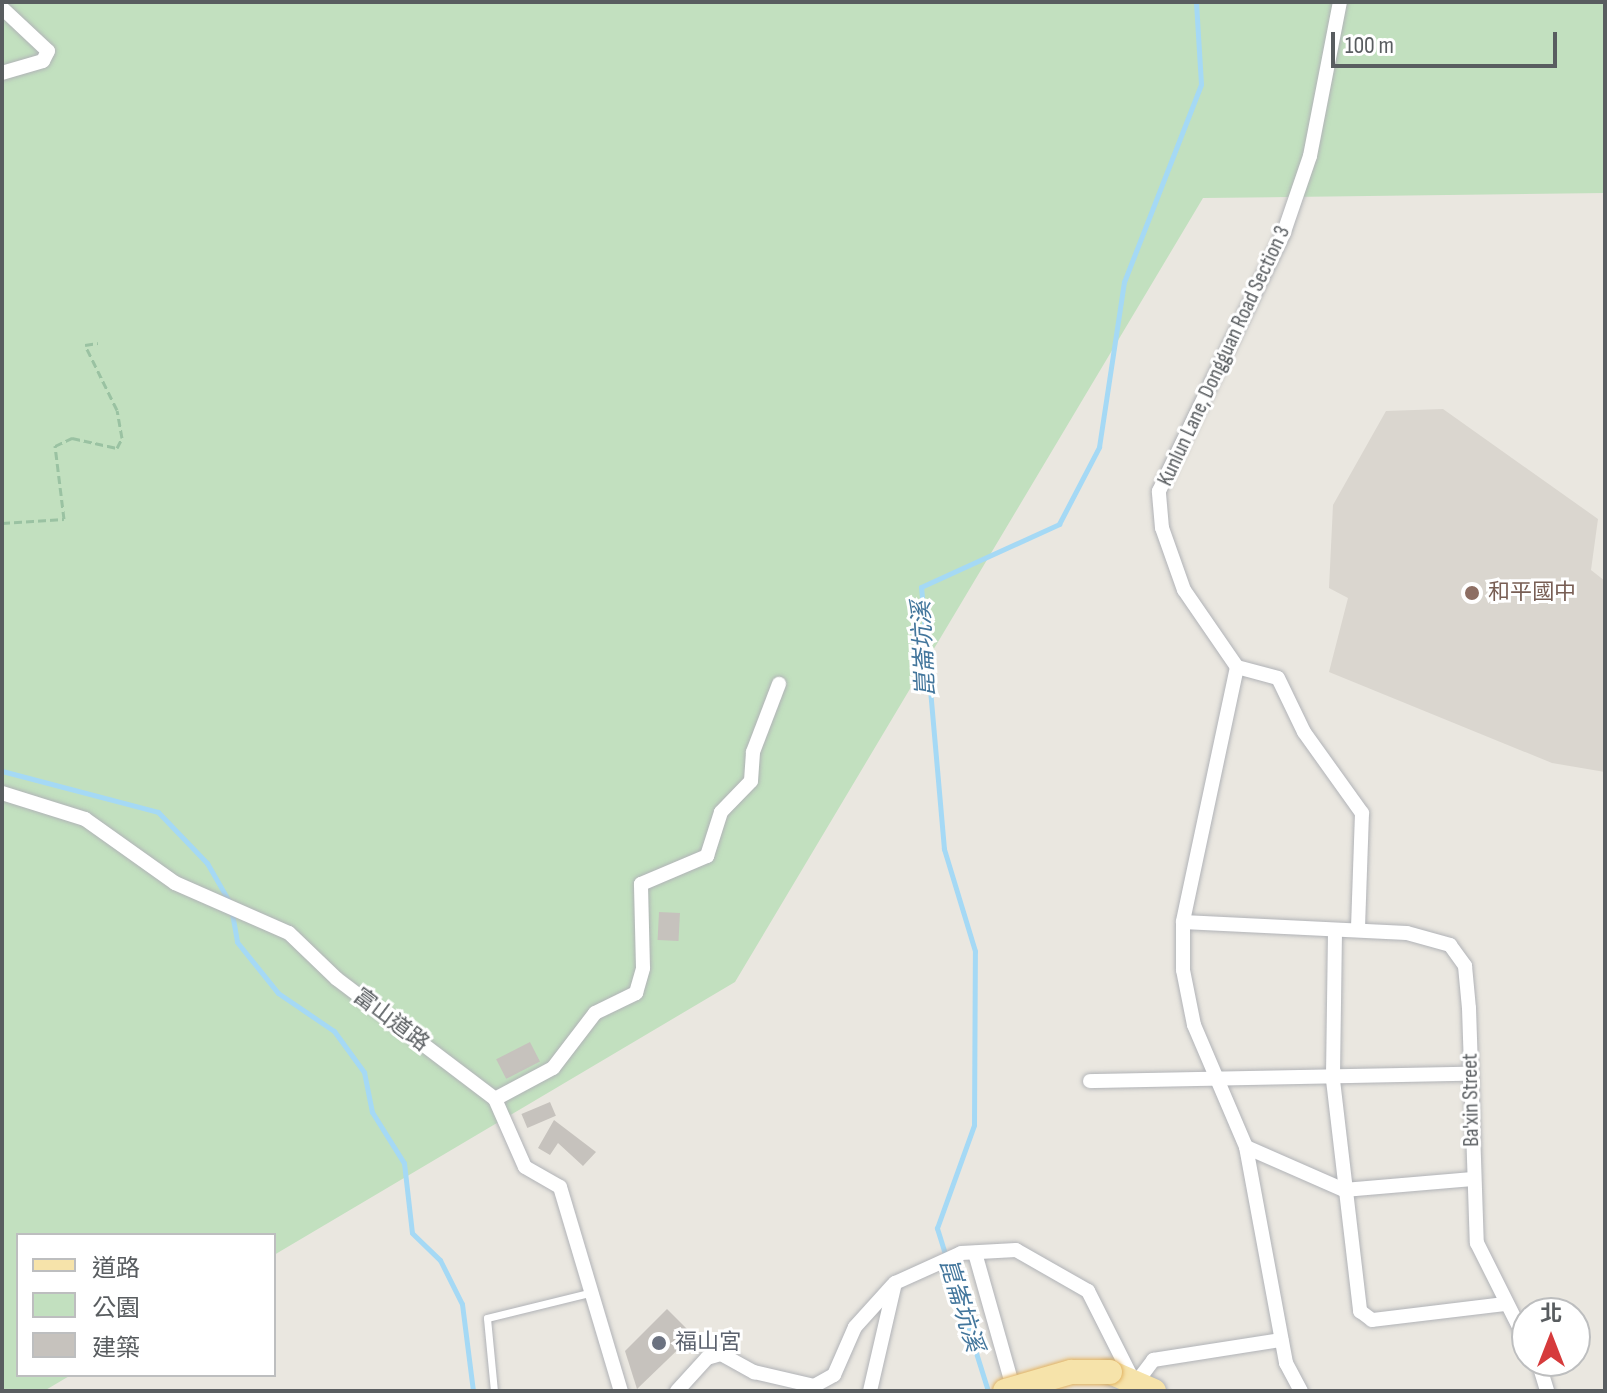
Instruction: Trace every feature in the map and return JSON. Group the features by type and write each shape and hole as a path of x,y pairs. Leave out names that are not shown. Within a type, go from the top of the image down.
{"main road":[{"path":"1005,1391 1071,1372 1110,1372 1140,1388"}],"street":[{"name":"Kunlun Lane, Dongguan Road Section 3","path":"1237,667 1184,590 1162,528 1159,491 1284,232 1310,156 1340,2"},
{"path":"2,8 48,51 43,61 2,73"},
{"path":"1301,1391 1281,1340 1246,1147 1216,1081 1191,1013 1183,922 1237,667 1278,678 1304,732 1362,813 1358,930"},
{"path":"495,1099 553,1068 595,1013 636,993 643,968 641,884 707,856 721,812 751,781 753,752 779,684"},
{"name":"富山道路","path":"2,793 85,819 218,907 289,933 337,979 495,1099 525,1167 560,1187 595,1291 621,1391"},
{"name":"Ba'xin Street","path":"1183,922 1433,935 1450,945 1465,966 1477,1243 1511,1316"},
{"path":"1335,932 1333,1080 1344,1190 1366,1317 1504,1304"},
{"path":"1090,1081 1333,1080 1471,1074"},
{"path":"1246,1147 1344,1190 1473,1179"},
{"path":"677,1391 707,1358 721,1354 754,1372 814,1386 834,1375 855,1327 895,1283 975,1253 1016,1250 1088,1291 1140,1388"},
{"path":"975,1253 1014,1391"},
{"path":"870,1391 895,1283"},
{"path":"1140,1388 1153,1360 1281,1340"}],"lane":[{"path":"494,1391 487,1318 595,1291"}],"path":[{"path":"2,523 64,519 55,446 72,438 117,448 117,410 85,345 98,343"}],"shaded area":[{"name":"和平國中","path":"1443,409 1598,519 1591,570 1605,581 1605,772 1552,763 1329,672 1348,598 1329,588 1333,505 1386,411"}],"green space":[{"path":"2,2 1605,2 1605,193 1203,198 735,982 276,1254 276,1233 16,1233 16,1377 68,1377 44,1391 2,1391"}],"building":[{"path":"659,912 680,913 679,941 658,940"},
{"path":"530,1042 540,1062 506,1079 496,1059"},
{"path":"550,1102 556,1116 527,1128 521,1114"},
{"path":"554,1120 596,1152 583,1166 558,1143 550,1155 538,1148"},
{"name":"福山宮","path":"667,1309 693,1335 637,1389 625,1351"}],"waterway":[{"name":"崑崙坑溪","path":"988,1391 937,1228 974,1125 975,951 944,849 921,587 1059,524 1099,447 1124,282 1201,84 1196,2"},
{"path":"2,771 158,812 207,863 230,903"},
{"path":"232,913 237,942 278,993 334,1031 364,1072 372,1112 404,1163 412,1233 440,1260 462,1304 473,1391"}],"place":[{"name":"和平國中","path":"1472,593"},
{"name":"福山宮","path":"659,1343"}]}
